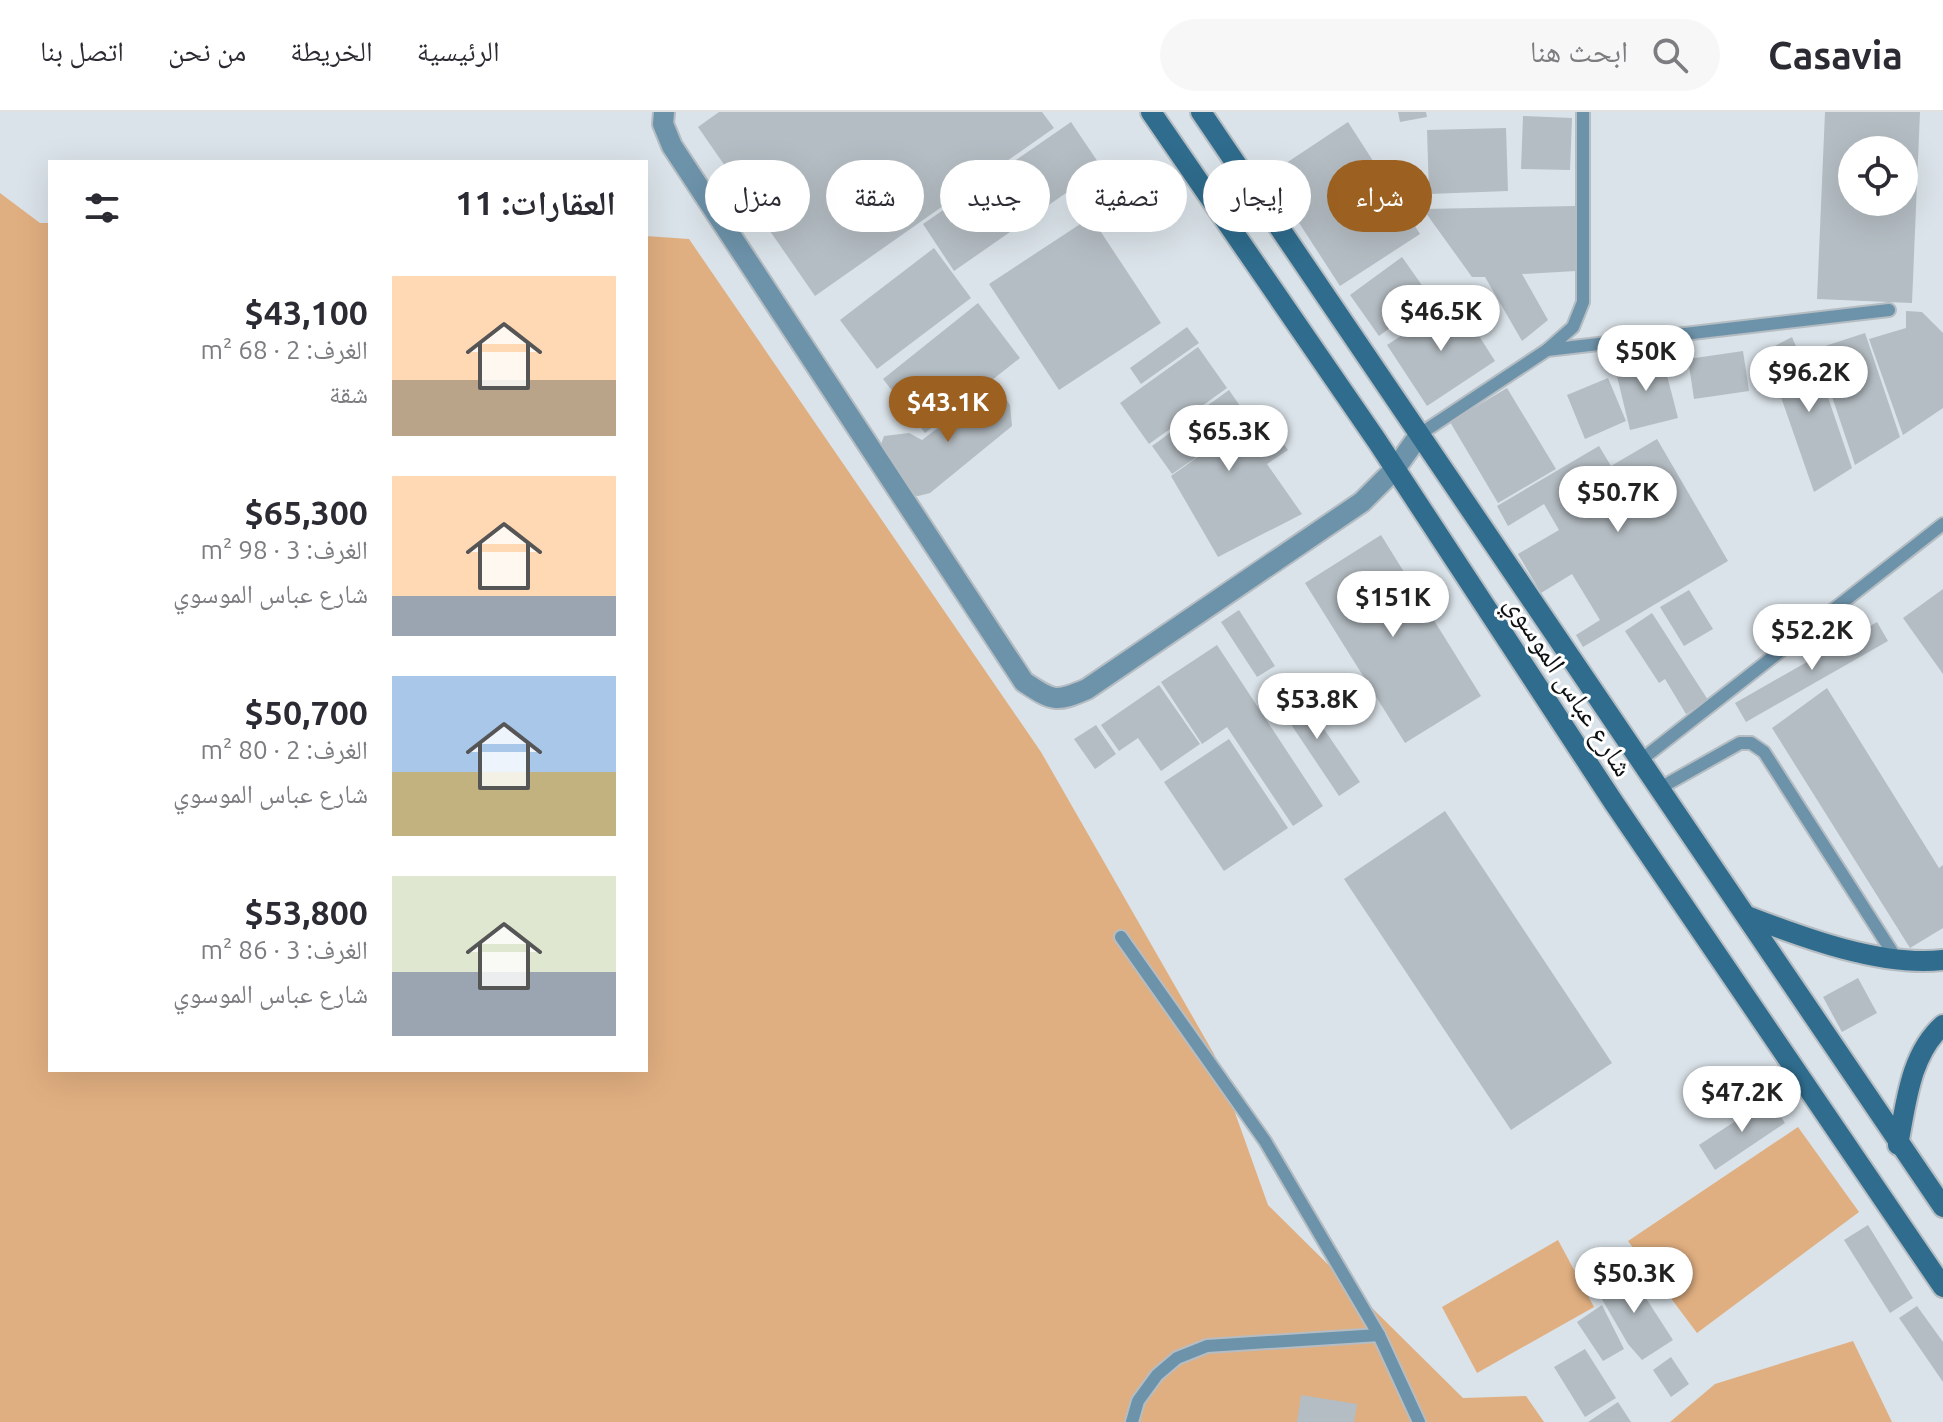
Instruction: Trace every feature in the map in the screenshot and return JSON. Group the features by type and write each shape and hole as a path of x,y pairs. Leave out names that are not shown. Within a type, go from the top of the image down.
{"street":[{"path":"664,112 663,124 667,137 681,159 1024,682 1046,696 1063,700 1087,689 1362,502 1395,469 1420,434"},
{"name":"شارع عباس الموسوي","path":"1151,112 1395,469 1623,817 1943,1287"},
{"name":"شارع عباس الموسوي","path":"1201,112 1747,916 1898,1145 1943,1207"},
{"path":"1747,916 1830,946 1896,958 1943,960"},
{"path":"1898,1145 1909,1088 1919,1059 1932,1035 1943,1025"}],"lane":[{"path":"1420,434 1547,350 1573,327 1583,302 1583,112"},
{"path":"1547,350 1889,310"},
{"path":"1641,760 1943,524"},
{"path":"1660,788 1740,743 1751,743 1764,752 1896,958"},
{"path":"1121,937 1265,1141 1379,1335 1419,1422"},
{"path":"1132,1422 1138,1401 1157,1375 1177,1358 1207,1346 1379,1335"}],"shaded area":[{"path":"0,193 40,223 48,223 48,1072 648,1072 648,236 689,239 1041,752 1214,1054 1268,1205 1463,1398 1526,1396 1544,1422 0,1422"},
{"path":"1798,1127 1859,1212 1697,1333 1628,1241"},
{"path":"1558,1240 1594,1307 1477,1373 1442,1307"},
{"path":"1853,1341 1892,1422 1670,1422 1715,1384"}],"building":[{"path":"719,112 1042,112 1054,128 1008,160 940,160 940,208 924,219 924,160 826,160 826,232 906,232 815,296 771,232 810,232 810,160 721,160 698,127"},
{"path":"1398,112 1426,112 1427,117 1400,122"},
{"path":"1825,112 1920,112 1918,160 1918,136 1838,136 1838,216 1916,216 1912,303 1817,299"},
{"path":"1523,116 1572,118 1570,170 1521,169"},
{"path":"1071,122 1097,160 1066,160 1066,193 1050,204 1050,160 1016,160"},
{"path":"1348,122 1372,160 1327,160 1327,232 1420,234 1340,286 1305,232 1311,232 1311,160 1291,160"},
{"path":"1506,128 1508,191 1432,194 1432,160 1428,160 1427,130"},
{"path":"1575,206 1576,271 1522,274 1548,320 1522,341 1485,277 1472,277 1432,221 1432,209"},
{"path":"940,212 940,232 1010,232 954,271 924,223"},
{"path":"1068,232 1101,232 1161,323 1059,390 989,284"},
{"path":"934,248 971,298 877,369 840,320"},
{"path":"1402,257 1431,298 1379,336 1350,295"},
{"path":"1456,300 1495,361 1427,406 1387,345"},
{"path":"978,303 1020,358 925,433 883,379"},
{"path":"1906,311 1922,312 1943,333 1943,408 1903,435 1869,339 1906,328"},
{"path":"1187,327 1199,343 1141,384 1130,368"},
{"path":"1865,333 1900,437 1855,465 1816,349"},
{"path":"1792,337 1804,365 1816,362 1852,468 1814,492 1765,351"},
{"path":"1198,347 1227,388 1149,444 1120,403"},
{"path":"1743,351 1749,391 1694,399 1688,359"},
{"path":"1662,356 1678,418 1630,430 1615,368"},
{"path":"1608,378 1626,421 1585,439 1567,395"},
{"path":"996,384 1010,405 1012,426 930,493 918,496 906,494 880,447 884,436 909,433 922,440"},
{"path":"1507,388 1556,469 1498,503 1450,422"},
{"path":"1229,390 1249,419 1260,411 1288,450 1267,464 1302,514 1218,557 1171,476 1241,426 1172,474 1152,446"},
{"path":"1657,439 1728,561 1583,647 1576,635 1600,620 1572,574 1541,593 1518,554 1559,530 1544,504 1508,526 1497,506 1599,446 1611,466"},
{"path":"1381,535 1481,696 1405,743 1305,583"},
{"path":"1943,589 1943,674 1903,618"},
{"path":"1689,590 1713,629 1684,646 1660,607"},
{"path":"1239,610 1275,666 1257,677 1221,622"},
{"path":"1652,613 1708,700 1686,714 1665,679 1659,683 1625,631"},
{"path":"1877,622 1888,641 1746,722 1735,703"},
{"path":"1217,645 1323,806 1293,826 1227,727 1202,744 1161,682"},
{"path":"1159,685 1200,744 1161,771 1138,738 1119,751 1101,725"},
{"path":"1294,685 1360,782 1339,796 1274,699"},
{"path":"1827,688 1939,868 1943,865 1943,928 1910,948 1772,728"},
{"path":"1096,725 1116,754 1095,769 1074,739"},
{"path":"1229,739 1288,828 1224,871 1164,782"},
{"path":"1445,811 1612,1063 1511,1130 1344,879"},
{"path":"1858,978 1877,1013 1842,1032 1823,997"},
{"path":"1769,1099 1785,1123 1715,1170 1699,1145"},
{"path":"1868,1225 1913,1298 1890,1313 1844,1240"},
{"path":"1627,1269 1673,1340 1642,1360 1628,1344 1596,1289"},
{"path":"1602,1305 1624,1349 1603,1361 1577,1322"},
{"path":"1917,1306 1943,1342 1943,1382 1899,1318"},
{"path":"1585,1349 1616,1398 1585,1417 1554,1367"},
{"path":"1671,1357 1689,1384 1671,1397 1653,1370"},
{"path":"1301,1395 1357,1404 1354,1422 1297,1422"},
{"path":"1618,1402 1631,1422 1588,1422"}]}
